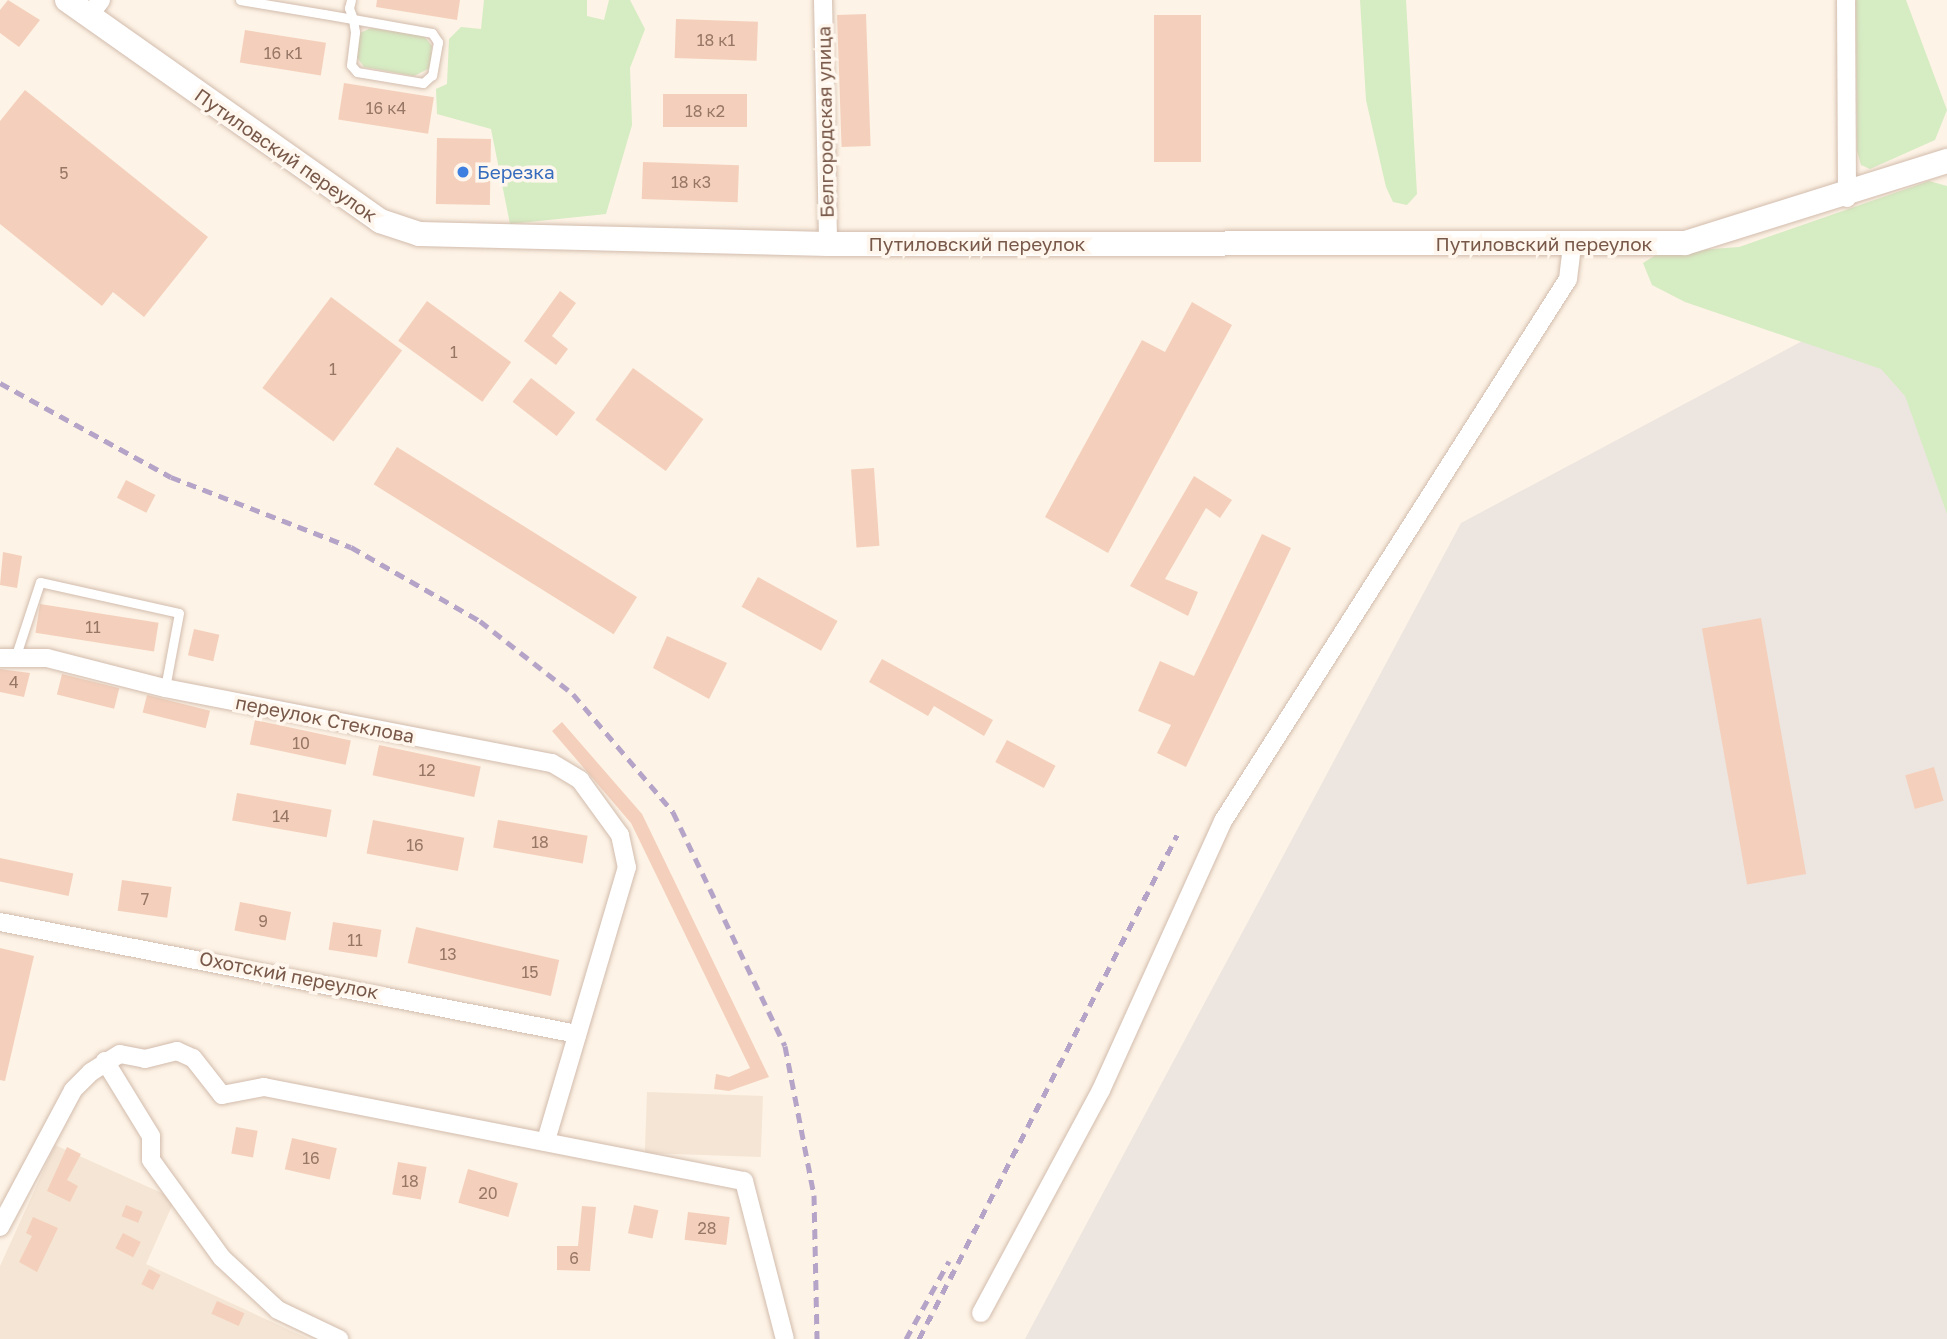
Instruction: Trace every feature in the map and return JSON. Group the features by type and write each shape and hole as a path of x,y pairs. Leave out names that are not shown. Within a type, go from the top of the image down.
{"main road":[{"name":"Путиловский переулок","path":"67,0 95,8 380,221 419,234 828,244 1572,246 1716,238 1847,198 1947,161"}],"street":[{"name":"Белгородская улица","path":"823,0 828,244"},
{"path":"1846,0 1847,198"},
{"path":"981,1313 1101,1090 1223,821 1569,279 1572,246"},
{"name":"переулок Стеклова","path":"7,658 47,658 165,688 552,763 580,780 620,835 627,867 577,1034"},
{"name":"Охотский переулок","path":"0,922 577,1034"},
{"path":"546,1141 577,1034"},
{"path":"0,1227 6,1199 73,1090 105,1061 120,1054 145,1059 177,1051 193,1058 205,1079 222,1095 264,1087 710,1170 744,1181 785,1339"},
{"path":"105,1061 151,1136 151,1160 222,1258 278,1310 339,1339"}],"lane":[{"path":"240,0 353,19 432,33 438,42 432,75 423,83 357,72 351,65 353,19 351,0"},
{"path":"7,658 40,582 179,613 165,688"}],"shaded area":[{"path":"1947,264 1947,1339 1025,1339 1461,523"},
{"path":"647,1092 763,1096 761,1157 645,1153"},
{"path":"55,1145 175,1199 146,1264 309,1339 0,1339 0,1266"}],"green space":[{"path":"484,0 587,0 587,16 604,20 609,0 630,0 645,29 630,68 632,125 606,214 510,224 491,129 437,114 436,89 447,84 449,39 461,27 481,29"},
{"path":"1360,0 1406,0 1417,194 1407,205 1393,202 1386,187 1366,100"},
{"path":"1856,0 1906,0 1947,110 1935,140 1870,169 1861,165 1857,151"},
{"path":"371,28 424,36 432,46 430,68 414,76 364,67 356,56 360,33"},
{"path":"1929,181 1947,186 1947,514 1905,396 1881,369 1685,302 1652,285 1643,263 1659,253 1739,247"}],"building":[{"path":"8,0 40,20 19,47 0,33 0,10"},
{"path":"377,0 460,0 457,20 376,7"},
{"path":"866,14 871,146 842,147 837,15"},
{"path":"1154,15 1201,15 1201,162 1154,162"},
{"path":"676,19 758,22 757,61 675,58"},
{"path":"245,30 326,43 321,75 240,63"},
{"path":"344,83 434,97 428,134 338,120"},
{"path":"25,90 208,237 144,317 113,292 102,306 0,224 0,121"},
{"path":"663,94 747,94 747,127 663,127"},
{"name":"Березка","path":"437,138 491,139 490,205 436,204"},
{"path":"643,162 739,165 738,202 642,199"},
{"path":"560,291 576,303 552,336 568,349 556,365 524,341"},
{"path":"331,297 402,351 333,442 262,388"},
{"path":"427,301 511,362 482,402 398,341"},
{"path":"1192,302 1232,325 1108,553 1045,517 1142,340 1165,352"},
{"path":"633,368 703,419 666,471 595,420"},
{"path":"531,378 575,412 557,436 513,402"},
{"path":"397,447 637,597 614,634 374,484"},
{"path":"874,468 879,546 856,547 851,470"},
{"path":"1194,476 1232,500 1220,518 1206,508 1165,579 1198,592 1188,616 1130,586"},
{"path":"126,480 155,495 146,513 117,498"},
{"path":"1262,534 1291,548 1186,767 1157,753 1171,725 1138,711 1160,661 1194,676"},
{"path":"3,552 22,556 17,588 0,585"},
{"path":"758,577 838,621 821,651 742,607"},
{"path":"40,604 159,623 154,651 35,633"},
{"path":"1761,618 1806,874 1747,884 1702,628"},
{"path":"194,629 219,635 213,661 188,655"},
{"path":"667,636 727,663 709,699 653,668"},
{"path":"882,659 993,720 984,736 934,706 928,716 869,682"},
{"path":"0,669 30,673 24,697 0,692"},
{"path":"62,674 119,688 114,709 57,694"},
{"path":"147,695 210,711 206,728 143,712"},
{"path":"255,720 351,740 346,765 250,744"},
{"path":"562,722 642,814 769,1077 729,1091 714,1089 716,1074 729,1077 750,1068 631,823 552,731"},
{"path":"1007,740 1056,766 1044,788 995,762"},
{"path":"379,745 481,767 474,797 373,775"},
{"path":"1934,767 1944,801 1915,809 1905,775"},
{"path":"237,793 332,810 327,837 232,821"},
{"path":"373,820 464,838 458,871 367,853"},
{"path":"498,820 588,836 583,863 493,848"},
{"path":"0,858 73,874 69,896 0,882"},
{"path":"122,880 172,887 167,918 118,911"},
{"path":"240,902 291,912 286,940 234,930"},
{"path":"333,922 381,930 377,957 329,950"},
{"path":"416,927 559,960 551,996 408,963"},
{"path":"0,948 34,956 5,1081 0,1080"},
{"path":"236,1127 258,1131 253,1157 231,1154"},
{"path":"292,1138 337,1148 330,1180 285,1169"},
{"path":"67,1147 81,1154 67,1180 78,1186 70,1202 47,1191"},
{"path":"398,1162 427,1167 421,1200 392,1194"},
{"path":"468,1169 518,1183 508,1217 458,1203"},
{"path":"126,1205 143,1212 138,1223 122,1216"},
{"path":"634,1205 658,1210 652,1239 628,1233"},
{"path":"582,1206 596,1207 590,1271 557,1270 557,1246 578,1246"},
{"path":"688,1212 730,1217 726,1245 685,1240"},
{"path":"33,1217 58,1228 37,1272 19,1262 32,1236 26,1233"},
{"path":"123,1233 141,1242 133,1257 115,1248"},
{"path":"149,1269 161,1275 153,1290 141,1284"},
{"path":"217,1301 244,1313 239,1326 211,1314"}],"railway":[{"path":"0,383 171,477 351,547 480,621 573,694 673,812 785,1046 814,1195 817,1339"},
{"path":"919,1339 1177,835"},
{"path":"906,1339 949,1261"}],"place":[{"name":"Березка","path":"463,172"}]}
